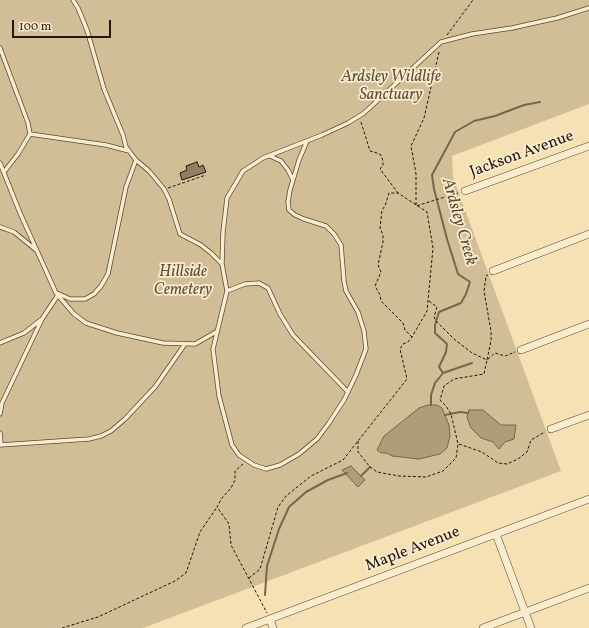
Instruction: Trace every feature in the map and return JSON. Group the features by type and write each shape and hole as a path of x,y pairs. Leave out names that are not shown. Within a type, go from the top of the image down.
{"street":[{"name":"Jackson Avenue","path":"465,191 589,146"},
{"path":"493,271 589,234"},
{"path":"521,350 589,324"},
{"path":"551,429 589,415"},
{"name":"Maple Avenue","path":"246,628 589,499"},
{"path":"496,534 531,628"},
{"path":"483,628 589,588"},
{"path":"270,619 273,628"}],"lane":[{"path":"73,0 87,30 104,89 123,135 126,147 136,160 149,171 164,189 169,199 180,234 206,249 222,264"},
{"path":"307,141 293,180 288,202 289,210 295,215 304,219 326,226 334,234 341,245 341,260 346,291 358,312 364,331 366,349 348,392 330,423 317,439 299,454 280,465 266,469 254,465 239,455 232,444 219,396 212,349 227,291 222,264 223,232 227,198 243,171 263,158 348,123 364,113 441,42 472,34 512,28 557,18 589,8"},
{"path":"0,48 28,123 30,134 18,154 4,172"},
{"path":"30,134 106,145 129,151"},
{"path":"270,156 281,161 293,180"},
{"path":"57,294 70,299 85,299 94,294 101,286 108,274 126,187 136,160"},
{"path":"0,163 57,294 74,314 86,322 117,333 163,343 195,344 216,332"},
{"path":"0,227 14,232 37,251"},
{"path":"227,291 245,284 259,283 268,288 280,314 293,335 348,392"},
{"path":"0,414 2,403 42,319 57,294"},
{"path":"0,343 24,333 42,319"},
{"path":"0,433 1,445 89,439 112,431 155,387 186,344"}],"path":[{"path":"416,206 416,174 411,146 424,118 441,42 473,0"},
{"path":"249,578 260,569 278,507 286,496 311,476 342,460 407,379 400,349 403,344 408,342 412,337 427,311 433,248 427,212 398,194 380,168 383,165 381,155 370,151 358,116"},
{"path":"164,189 206,175"},
{"path":"416,206 465,191"},
{"path":"398,194 389,193 385,206 382,210 380,228 383,235 383,242 378,265 381,272 375,286 380,295 381,301 403,323 405,330 412,337"},
{"path":"358,440 358,452 377,472 399,476 426,477 443,471 456,458 458,444 451,414 440,400 444,386 454,379 484,374 491,341 491,331 484,291 486,276 493,271"},
{"path":"429,301 437,307 434,317 454,339 472,353 487,360"},
{"path":"487,360 495,353 505,356 521,350"},
{"path":"458,444 482,452 498,463 507,464 518,459 527,452 531,440 551,429"},
{"path":"62,628 98,617 175,581 186,573 200,532 222,498 231,488 235,480 234,472 247,460"},
{"path":"217,507 229,524 231,545 270,619"}],"green space":[{"path":"0,0 589,0 589,104 452,156 453,177 561,471 143,628 0,628"}],"shaded area":[{"path":"428,405 437,405 442,408 449,425 450,436 447,448 440,454 419,459 392,456 387,453 381,453 377,450 384,436 419,408"},
{"path":"469,410 483,410 501,425 516,425 514,439 505,442 499,449 493,442 481,438 471,428 467,417"},
{"path":"351,466 365,480 358,487 342,470"}],"building":[{"path":"197,162 199,167 203,165 206,172 182,180 180,173 187,170 186,166"}],"waterway":[{"name":"Ardsley Creek","path":"431,405 431,395 435,383 443,373 439,367 446,352 447,344 435,333 435,325 439,312 461,303 470,282 458,274 447,239 434,189 432,175 455,132 474,121 495,116 524,105 540,102"},
{"path":"443,373 472,363"},
{"path":"445,415 460,412 468,413"},
{"path":"361,476 370,467"},
{"name":"Ardsley Creek","path":"265,595 267,566 279,529 289,507 306,492 328,480 347,473"}],"park label":[{"name":"Ardsley Wildlife Sanctuary","path":"391,87"},
{"name":"Hillside Cemetery","path":"183,282"}]}
